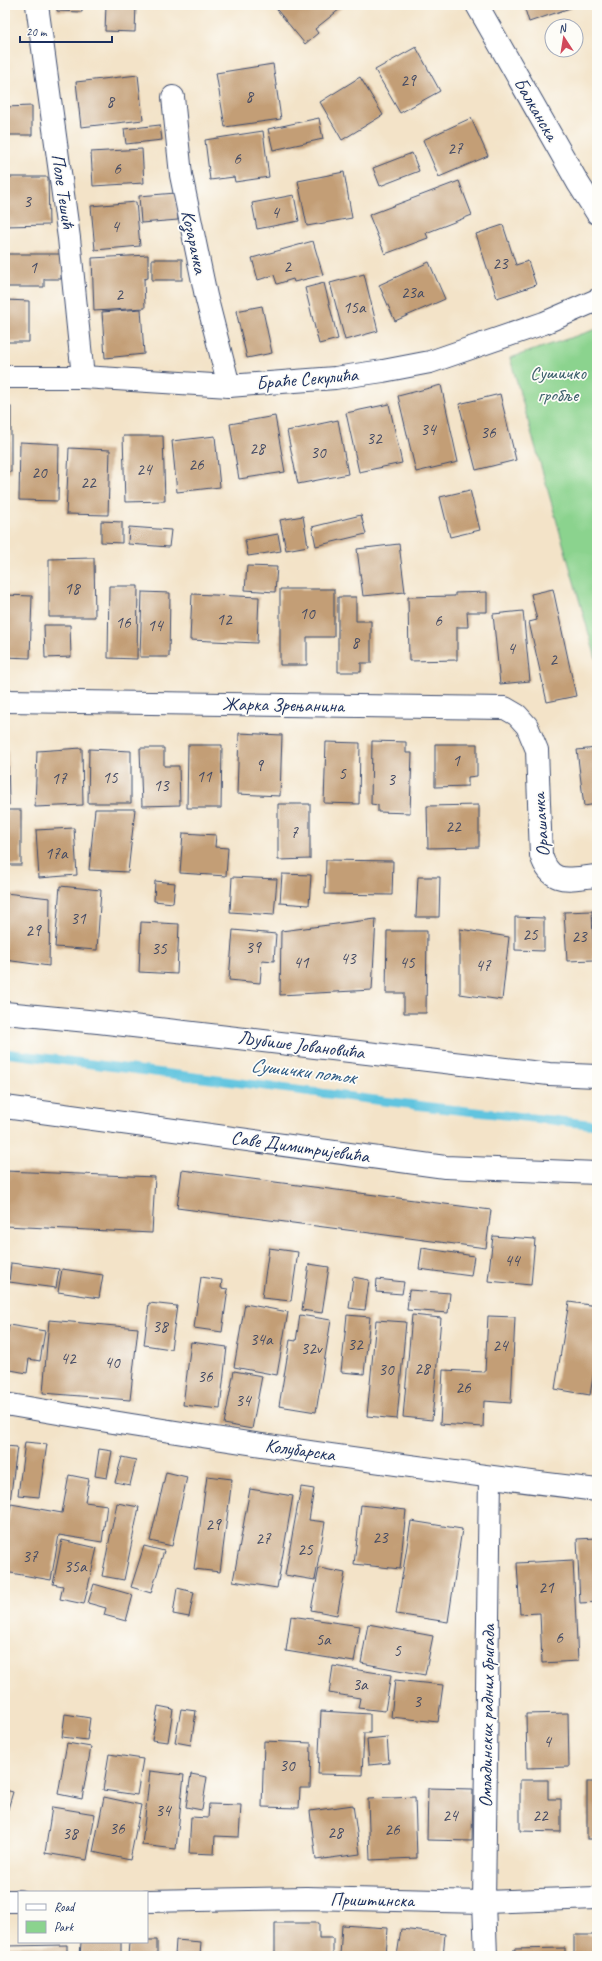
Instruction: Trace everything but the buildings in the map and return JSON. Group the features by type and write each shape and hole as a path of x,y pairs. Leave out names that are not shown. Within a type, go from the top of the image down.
{"street":[{"name":"Поле Тешић","path":"37,5 70,238 83,377"},
{"name":"Балканска","path":"477,5 578,183 597,213"},
{"name":"Козарачка","path":"173,97 181,175 206,296 229,386"},
{"name":"Браће Секулића","path":"5,377 83,377 229,386 335,378 430,362 544,323 597,300"},
{"name":"Жарка Зрењанина","path":"5,701 505,708 518,715 526,726 537,750"},
{"name":"Орашачка","path":"537,750 540,855 544,865 549,873 561,878 597,876"},
{"name":"Љубише Јовановића","path":"5,1013 98,1022 549,1074 597,1076"},
{"name":"Саве Димитријевића","path":"5,1107 445,1167 597,1173"},
{"name":"Колубарска","path":"5,1404 169,1432 490,1477 597,1490"},
{"name":"Омладинских радних бригада","path":"486,1956 484,1902 490,1477"},
{"name":"Приштинска","path":"148,1901 306,1898 484,1902 597,1898"},
{"path":"5,1901 18,1901"}],"green space":[{"name":"Сушичко гробље","path":"597,329 597,662 510,358"}],"waterway":[{"name":"Сушички поток","path":"5,1053 439,1108 597,1125"}]}
